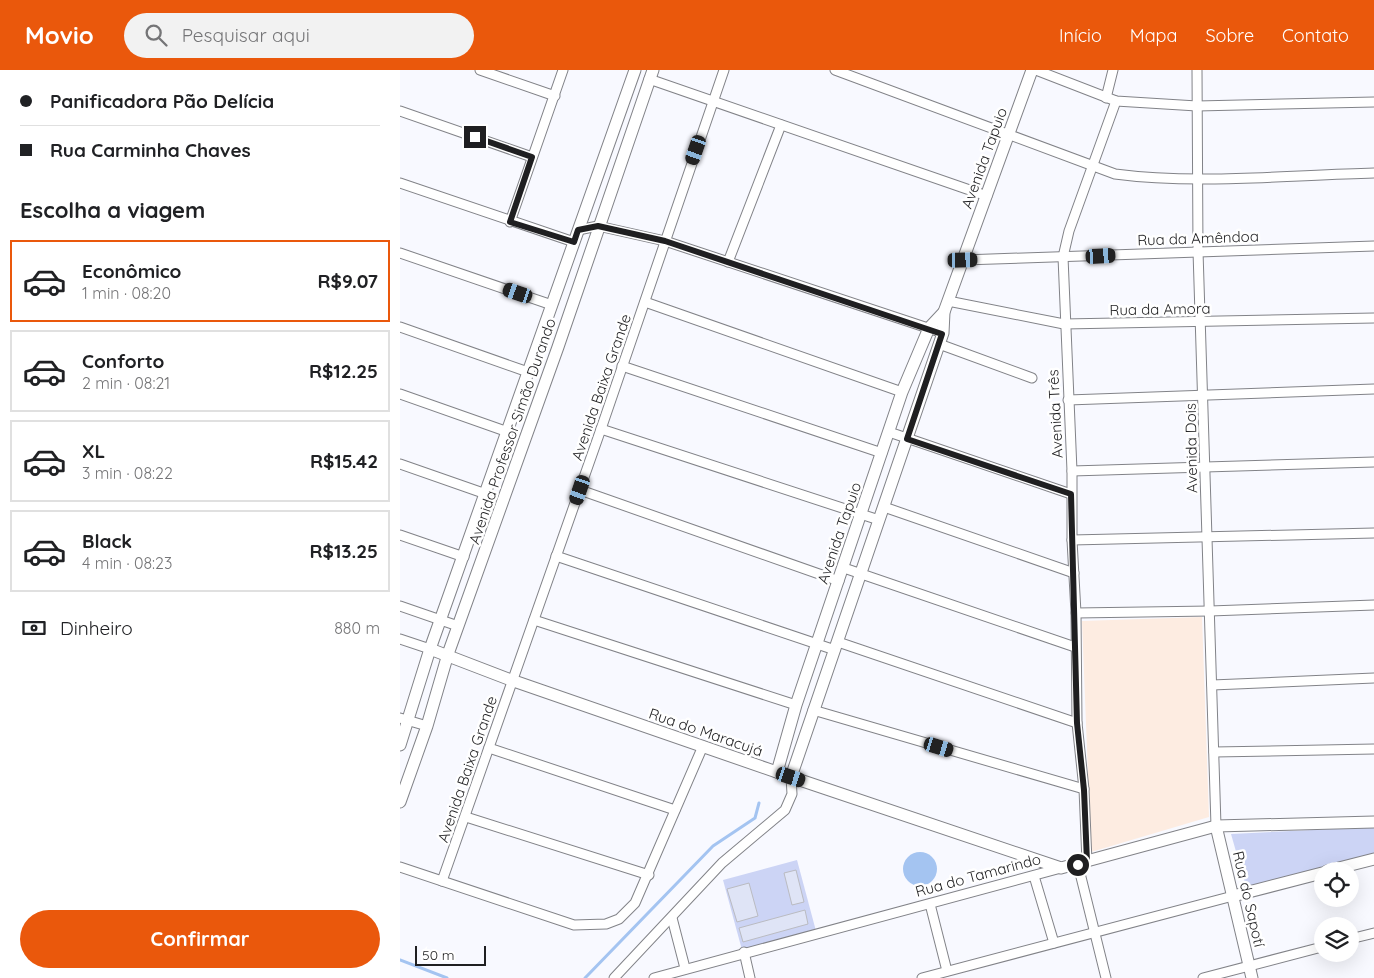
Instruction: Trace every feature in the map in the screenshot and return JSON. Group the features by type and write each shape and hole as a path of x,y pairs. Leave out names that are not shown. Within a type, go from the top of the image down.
{"street":[{"path":"480,70 555,96"},
{"path":"510,222 564,70"},
{"name":"Avenida Professor Simão Durando","path":"400,746 404,719 464,557 634,70"},
{"name":"Avenida Baixa Grande","path":"442,881 580,490 724,70"},
{"path":"835,70 1115,174 1139,177 1198,178 1374,173"},
{"path":"1034,70 1116,101 1197,106 1374,102"},
{"name":"Avenida Tapuio","path":"791,777 941,339 946,306 1034,70"},
{"path":"1106,98 1113,70"},
{"name":"Avenida Dois","path":"1197,70 1198,251 1202,322 1204,467 1216,826"},
{"path":"651,75 713,102 986,196"},
{"name":"Avenida Professor Simão Durando","path":"401,795 427,726 448,654 558,346 651,75"},
{"path":"626,94 642,100"},
{"name":"Avenida Três","path":"1106,978 1095,932 1083,863 1084,790 1077,723 1072,471 1064,324 1063,257 1068,231 1116,101"},
{"path":"400,111 532,157"},
{"path":"728,262 781,124"},
{"path":"400,183 510,222 574,242"},
{"path":"578,230 598,226 665,241 929,328 941,339 1032,378"},
{"name":"Rua da Amêndoa","path":"963,260 1374,246"},
{"path":"400,253 552,305"},
{"path":"645,302 902,392"},
{"name":"Avenida Tapuio","path":"777,772 816,644 844,568 902,392 929,328 946,306"},
{"name":"Rua da Amora","path":"946,306 1064,324 1374,318"},
{"path":"400,327 528,372"},
{"path":"539,340 558,346"},
{"path":"622,366 882,453"},
{"path":"1068,400 1374,389"},
{"path":"400,394 508,432"},
{"path":"601,429 878,520"},
{"path":"889,432 1071,494"},
{"path":"1072,471 1374,462"},
{"path":"400,464 486,494"},
{"path":"580,490 839,581"},
{"path":"884,507 1074,573"},
{"path":"1072,540 1374,533"},
{"path":"400,535 464,557"},
{"path":"556,556 816,644 836,646 1077,723"},
{"path":"844,568 1075,647"},
{"path":"400,606 458,626"},
{"path":"1076,613 1374,606"},
{"path":"534,620 796,706"},
{"name":"Rua do Maracujá","path":"400,639 448,654 512,680 791,777 1061,868"},
{"path":"1212,685 1374,678"},
{"path":"813,710 1084,790"},
{"path":"404,719 427,726"},
{"path":"400,867 562,922 594,926 619,919 635,903 649,875 702,746"},
{"path":"489,748 675,810"},
{"path":"1214,752 1374,749"},
{"path":"614,978 722,863 785,810 792,794 791,777"},
{"path":"466,817 649,875"},
{"name":"Rua do Tamarindo","path":"654,978 744,952 930,904 1216,826 1374,822"},
{"name":"Rua do Sapotí","path":"1216,826 1251,973"},
{"path":"1359,863 1374,859"},
{"path":"922,978 1314,874"},
{"path":"1034,876 1054,943"},
{"path":"930,904 947,972"},
{"path":"672,918 685,968"},
{"path":"1359,937 1374,933"},
{"path":"1203,978 1251,973 1314,950"},
{"path":"744,952 750,978"}],"shaded area":[{"path":"1202,617 1209,817 1091,852 1082,621"},
{"path":"1374,827 1374,856 1352,862 1314,862 1314,872 1247,890 1231,834"},
{"path":"920,852 932,857 937,869 932,881 920,886 908,881 903,869 908,857"},
{"path":"797,860 816,931 742,950 723,880"}],"building":[{"path":"796,870 804,902 792,905 784,873"},
{"path":"749,883 758,916 737,922 727,889"},
{"path":"805,910 808,924 743,942 739,928"}],"waterway":[{"path":"585,978 713,846 755,818 759,803"},
{"path":"400,960 447,978"}],"route":[{"path":"475,137 532,157 510,222 574,242 578,230 598,226 665,241 929,328 942,334 907,439 1071,494 1076,613 1077,723 1084,790 1087,862 1078,865"}]}
